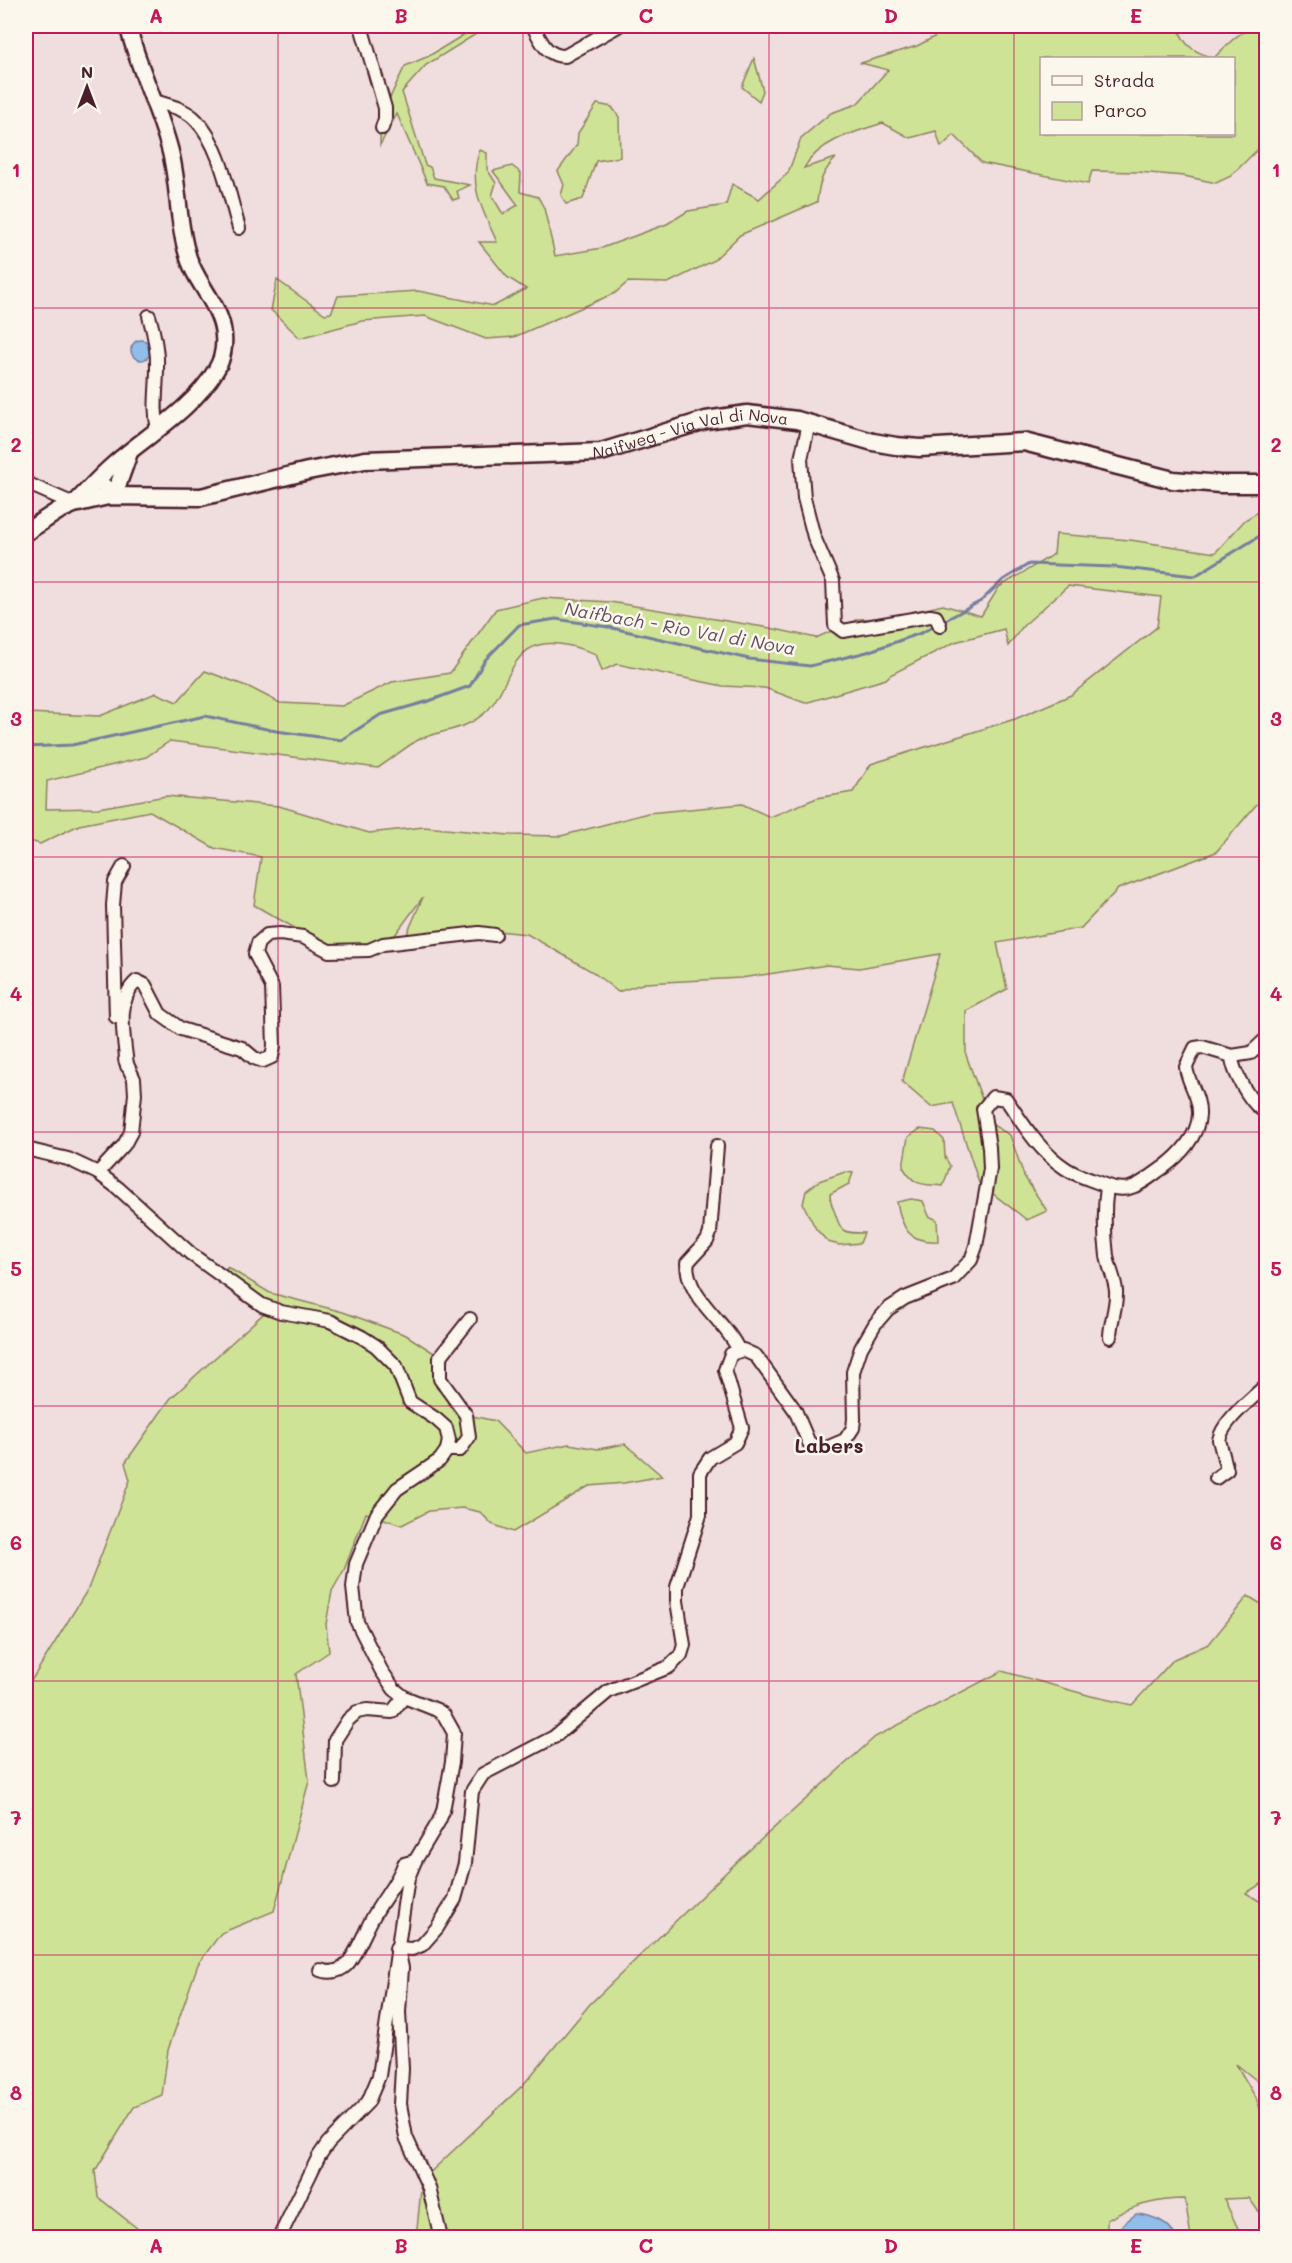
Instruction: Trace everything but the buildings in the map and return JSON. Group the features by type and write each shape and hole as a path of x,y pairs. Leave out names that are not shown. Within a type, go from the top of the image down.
{"main road":[{"name":"Naifweg - Via Val di Nova","path":"26,532 74,504 108,496 181,499 201,497 288,475 365,460 601,452 683,426 726,416 760,414 809,423 873,442 896,446 920,448 1024,442 1173,480 1220,484 1266,484"}],"street":[{"path":"104,476 103,483 108,496 118,484 127,460 208,382 219,364 224,345 219,316 192,268 187,253 181,225 176,172 128,26"},
{"path":"361,26 385,108 386,120 382,128"},
{"path":"533,26 548,51 556,56 565,56 618,26"},
{"path":"154,101 187,113 197,121 208,137 220,164 239,228"},
{"path":"149,316 154,333 158,366 155,416 158,429"},
{"path":"809,423 801,459 804,498 814,537 833,581 836,625 843,631 930,616 939,622"},
{"path":"127,460 125,479 144,496"},
{"path":"26,483 74,504 113,465 127,460"},
{"path":"98,1173 124,1145 131,1132 135,1094 134,1079 118,1046 112,905 116,882 123,866"},
{"path":"127,1066 123,1007 128,989 137,981 146,985 160,1014 181,1029 242,1048 254,1058 264,1061 272,1058 274,1046 272,987 255,954 258,943 267,935 303,937 329,951 369,950 384,944 479,933 495,935"},
{"path":"396,1948 412,1948 422,1945 442,1921 455,1899 465,1863 472,1791 483,1774 554,1737 596,1699 609,1691 669,1667 681,1655 684,1644 677,1587 700,1515 700,1473 710,1458 735,1443 742,1428 725,1370 731,1354 744,1350 756,1356 795,1410 806,1438 814,1446 820,1448 833,1446 845,1440 853,1428 853,1372 861,1348 875,1324 888,1309 905,1298 956,1277 971,1260 976,1246 990,1169 983,1109 993,1097 1006,1099 1034,1141 1067,1170 1107,1186 1121,1189 1139,1184 1171,1161 1185,1146 1196,1127 1199,1117 1196,1096 1186,1067 1196,1048 1202,1047 1232,1056 1251,1053 1266,1039"},
{"path":"1232,1056 1237,1075 1256,1106 1266,1112"},
{"path":"717,1146 710,1233 707,1241 687,1263 687,1270 690,1283 700,1301 733,1337 739,1351"},
{"path":"26,1149 68,1159 98,1173 118,1188 191,1254 270,1309 330,1321 347,1328 376,1346 396,1366 410,1402 446,1428 449,1440 447,1450 440,1460 397,1489 378,1514 354,1574 353,1599 361,1633 394,1689 404,1697 437,1710 449,1722 454,1733 452,1762 443,1811 415,1861 404,1899 379,2076 368,2102 328,2143 319,2156 279,2238"},
{"path":"1107,1186 1104,1228 1107,1257 1116,1288 1110,1337"},
{"path":"447,1450 460,1450 469,1437 466,1415 440,1379 440,1357 470,1319"},
{"path":"1216,1478 1222,1476 1227,1470 1218,1440 1220,1435 1225,1426 1266,1385"},
{"path":"334,1782 335,1740 348,1720 357,1712 367,1710 392,1712 404,1697"},
{"path":"321,1970 327,1973 337,1971 350,1961 376,1912 400,1876 404,1864 415,1861"},
{"path":"396,1948 401,1958 402,1968 399,2013 402,2117 412,2152 429,2188 441,2238"}],"green space":[{"path":"478,26 509,26 484,29 426,65 402,92 425,165 430,167 434,178 470,185 457,191 459,198 453,200 444,186 427,183 397,114 380,145 380,134 388,104 405,66 429,56"},
{"path":"955,26 1178,26 1183,39 1191,47 1211,57 1040,57 1040,135 1235,135 1235,57 1215,57 1243,32 1250,28 1266,26 1266,141 1231,176 1216,183 1184,176 1092,171 1088,184 982,163 954,135 941,147 936,131 910,138 883,123 828,144 811,159 804,168 836,158 822,178 817,202 740,235 713,261 668,283 628,282 615,293 514,337 486,339 425,316 362,321 300,338 271,310 277,280 325,314 331,313 338,296 418,291 494,306 526,289 507,277 479,242 497,242 478,197 475,174 480,150 487,153 487,169 496,183 492,196 503,214 518,205 493,171 512,166 521,173 520,192 538,197 544,208 555,256 602,248 667,224 688,211 726,205 732,184 759,199 788,173 801,138 831,113 857,104 888,70 861,63 917,46"},
{"path":"754,58 763,91 759,101 742,87"},
{"path":"597,104 612,107 619,117 620,157 596,161 583,199 566,204 561,195 564,185 558,171 577,145 578,133"},
{"path":"1266,507 1266,798 1256,805 1216,852 1118,889 1081,928 997,943 1007,989 966,1011 966,1055 991,1124 1010,1135 1024,1176 1047,1211 1027,1220 979,1183 953,1103 931,1107 902,1082 940,954 859,968 827,965 741,978 645,983 618,992 593,972 527,934 480,929 407,934 423,897 384,950 355,945 330,948 254,905 261,857 214,848 150,811 79,825 40,844 26,840 26,713 100,716 156,693 177,702 205,671 249,687 280,703 342,706 392,682 450,673 496,609 543,598 610,602 770,628 816,638 858,619 887,618 943,605 981,616 999,587 1054,554 1056,534 1130,540 1215,553 1245,520","holes":["1068,586 1161,597 1157,627 1071,695 1015,719 871,764 853,792 817,798 770,817 742,804 648,813 561,836 509,835 424,827 369,833 279,806 166,796 98,808 46,809 47,781 146,757 170,741 378,768 420,739 463,726 480,717 494,702 518,659 525,652 540,644 565,645 596,654 602,671 617,664 723,686 765,688 805,703 886,679 955,642 1004,629 1008,646 1023,626"]},
{"path":"920,1129 935,1131 944,1140 945,1157 950,1166 943,1186 919,1183 911,1178 903,1167 908,1137"},
{"path":"845,1172 853,1173 849,1184 830,1194 831,1204 841,1228 851,1233 864,1233 860,1243 839,1245 828,1242 816,1229 803,1204 806,1191 819,1181"},
{"path":"911,1199 923,1201 929,1216 937,1220 938,1241 928,1241 913,1236 904,1226 897,1202"},
{"path":"227,1267 270,1293 343,1312 406,1335 434,1353 436,1387 459,1413 495,1421 526,1453 569,1444 598,1449 625,1444 662,1476 589,1486 513,1532 492,1524 480,1512 462,1508 429,1511 402,1525 366,1513 344,1570 332,1591 326,1624 329,1652 296,1674 309,1781 274,1911 221,1933 198,1964 168,2050 162,2095 134,2107 95,2171 98,2197 148,2237 26,2237 26,1689 88,1589 130,1480 125,1463 170,1399 263,1314 223,1285"},
{"path":"1248,1596 1266,1607 1266,1881 1246,1893 1266,1905 1266,2088 1236,2064 1256,2098 1266,2124 1266,2222 1249,2198 1224,2199 1242,2237 1191,2237 1185,2199 1174,2199 1135,2207 1107,2220 1107,2237 416,2238 422,2180 523,2085 590,2004 744,1855 875,1737 1002,1671 1132,1705 1174,1659 1209,1644"}],"water":[{"path":"137,340 145,340 151,346 151,354 145,360 137,360 131,354 131,346"},
{"path":"1136,2214 1160,2220 1169,2227 1175,2237 1119,2237 1123,2224"}],"waterway":[{"name":"Naifbach - Rio Val di Nova","path":"942,622 981,601 1003,580 1029,564 1114,567 1195,576 1266,532"},
{"name":"Naifbach - Rio Val di Nova","path":"26,747 72,745 205,716 276,731 341,740 380,715 470,686 485,660 519,625 556,619 608,627 749,659 810,666 867,652 921,633 936,625"}],"district":[{"name":"Labers","path":"829,1446"}]}
